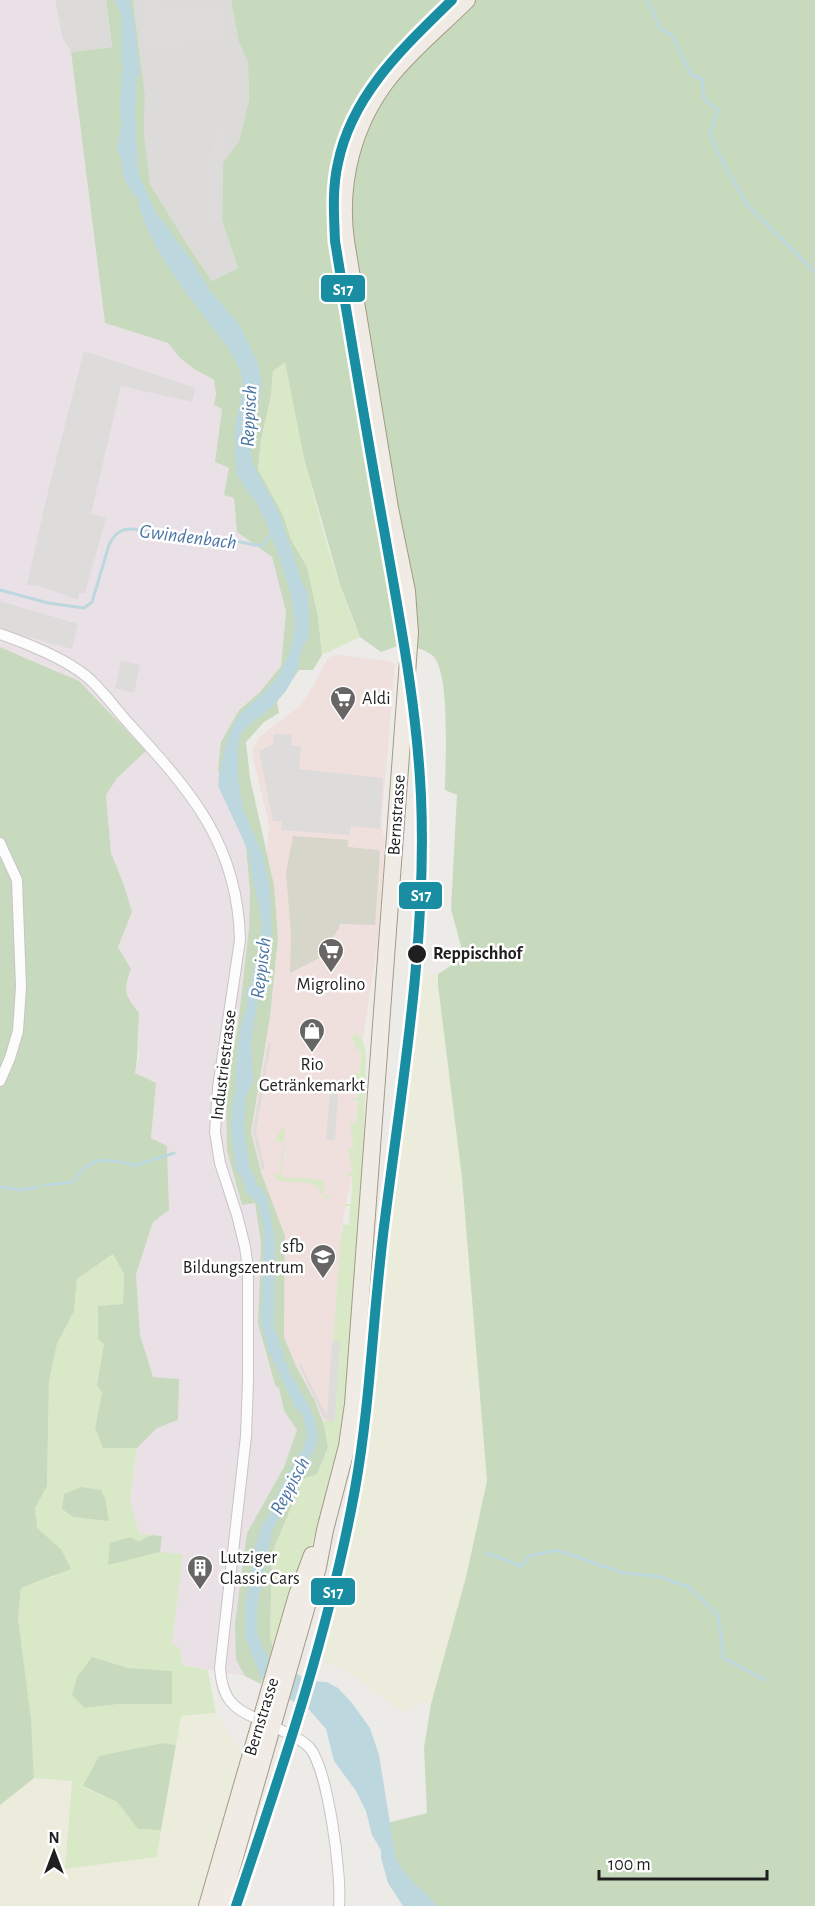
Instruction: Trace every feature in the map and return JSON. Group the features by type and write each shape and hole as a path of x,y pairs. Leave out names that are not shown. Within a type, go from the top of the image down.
{"main road":[{"name":"Bernstrasse","path":"221,1906 275,1694 318,1567 325,1530 347,1446 354,1394 410,633 407,591 388,497 346,241 343,213 345,186 357,136 375,98 396,70 467,0"},
{"name":"Bernstrasse","path":"207,1906 267,1723"}],"street":[{"name":"Industriestrasse","path":"0,634 69,665 85,675 95,685 198,804 225,859 234,887 240,940 218,1088 215,1132 220,1163 242,1228 248,1268 248,1381 245,1447 220,1668 223,1687 232,1704 241,1712 267,1723 308,1747 319,1765 336,1848 340,1879 339,1906"},
{"path":"0,843 17,880 21,975 18,1031 0,1081"}],"shaded area":[{"path":"0,0 55,0 62,37 71,52 105,323 168,343 180,358 214,380 216,394 214,405 222,409 215,462 229,468 237,532 272,557 286,612 281,666 260,692 238,710 227,799 246,847 250,892 249,928 238,1025 226,1100 227,1151 242,1204 255,1202 261,1243 258,1324 284,1411 297,1430 284,1467 247,1533 236,1660 245,1676 183,1665 180,1649 172,1644 183,1555 160,1552 162,1536 139,1534 130,1500 137,1448 157,1428 179,1379 153,1378 140,1335 136,1274 153,1222 169,1210 167,1147 151,1138 156,1083 135,1074 139,1056 137,1029 139,1013 129,1001 125,984 131,969 118,947 132,912 111,853 106,795 117,778 145,751 56,670 0,647"},
{"path":"55,0 106,0 112,47 71,52 62,37"},
{"path":"133,0 231,0 239,43 248,62 249,99 239,141 223,163 222,221 238,268 212,281 150,184 144,133 145,95"},
{"path":"141,3 191,5 192,12 224,10 226,40 144,48"},
{"path":"213,123 222,123 218,223 209,222"},
{"path":"84,351 196,388 192,402 121,386 91,514 106,518 85,593 79,593 78,600 36,585 27,585 49,487"},
{"path":"0,601 78,624 72,649 0,629"},
{"path":"331,656 389,661 395,664 381,828 385,839 378,941 361,1050 352,1176 342,1225 333,1341 335,1421 323,1421 284,1337 285,1236 261,1172 251,1132 270,1017 278,938 274,885 267,853 269,824 253,750 258,738 299,707 326,661"},
{"path":"121,661 140,665 134,693 115,688"},
{"path":"274,734 292,735 291,745 301,747 299,769 383,778 380,829 351,826 349,835 281,830 282,821 273,821 259,751 273,744"},
{"path":"293,836 348,840 348,847 380,852 375,925 340,924 319,958 290,973 291,933 286,873"},
{"path":"268,1043 271,1043 256,1131 265,1169 262,1170 253,1131"},
{"path":"331,1080 339,1080 335,1140 326,1140"},
{"path":"332,1342 340,1342 335,1421 327,1421 299,1365 301,1364 327,1417"}],"green space":[{"path":"106,0 133,0 145,95 144,133 150,184 212,281 238,268 222,221 223,163 239,141 249,99 248,62 239,43 231,0 815,0 815,1906 410,1906 379,1825 427,1813 424,1748 431,1704 466,1577 487,1481 462,1178 438,985 438,974 463,954 451,909 457,795 445,790 446,718 438,664 432,655 406,643 381,652 360,637 340,585 304,458 285,362 273,371 271,396 261,440 258,469 307,567 318,617 322,655 313,670 299,670 277,702 279,713 264,722 246,742 250,778 274,885 278,938 270,1017 251,1132 261,1172 285,1236 284,1337 296,1366 315,1401 324,1425 328,1447 317,1474 303,1479 272,1553 270,1638 273,1646 261,1684 245,1676 236,1660 235,1624 247,1533 284,1467 297,1430 284,1411 258,1324 261,1243 255,1203 242,1205 227,1151 226,1100 238,1025 249,928 250,892 246,847 218,770 221,742 239,710 260,692 281,666 286,612 272,557 237,532 234,498 224,495 229,468 215,462 222,409 214,405 216,394 214,380 180,358 168,343 105,323 71,52 112,47"},
{"path":"285,361 315,501 335,570 360,637 322,655 318,617 307,567 258,469 261,441 271,396 273,371"},
{"path":"0,647 79,681 146,751 117,778 106,795 111,853 132,912 118,947 131,969 126,988 128,997 139,1013 135,1073 156,1083 151,1138 167,1146 169,1210 153,1222 136,1274 140,1335 153,1377 179,1379 178,1420 157,1428 137,1448 103,1448 95,1428 102,1393 97,1385 104,1344 98,1339 98,1306 123,1304 124,1274 113,1254 77,1279 74,1311 57,1344 49,1381 47,1486 35,1508 37,1528 61,1549 71,1569 21,1588 18,1618 31,1719 34,1778 0,1805"},
{"path":"422,974 438,974 462,1178 487,1480 466,1577 431,1704 418,1702 405,1714 345,1670 321,1660 343,1582 359,1507 373,1422 386,1255"},
{"path":"354,1034 360,1036 363,1042 366,1059 363,1170 348,1383 332,1480 317,1530 289,1601 275,1648 270,1639 272,1553 303,1479 317,1473 328,1447 323,1421 335,1421 339,1342 333,1342 342,1224 349,1225 350,1206 343,1206 343,1204 351,1204 352,1176 346,1173 353,1173 348,1148 354,1148 350,1123 356,1123 358,1100 352,1100 352,1098 358,1098 353,1074 360,1073 361,1050 355,1049 354,1041 350,1041"},
{"path":"285,1127 282,1177 324,1180 323,1195 331,1196 328,1199 323,1197 319,1188 313,1185 278,1180 274,1177 273,1174 280,1175 283,1142 276,1142 276,1140 280,1131"},
{"path":"113,1254 124,1274 123,1304 99,1306 104,1344 97,1384 102,1393 95,1428 103,1448 137,1448 130,1500 139,1533 151,1535 108,1564 160,1552 183,1554 172,1644 180,1648 183,1665 208,1670 216,1713 181,1716 176,1745 163,1743 83,1787 117,1802 138,1829 161,1830 157,1857 65,1869 72,1781 34,1778 31,1721 18,1618 21,1588 55,1576 61,1549 36,1528 35,1508 47,1486 49,1381 57,1344 74,1311 77,1279","holes":["92,1658 128,1668 119,1704 85,1708"]},
{"path":"81,1487 101,1490 105,1498 109,1521 73,1517 62,1509 64,1494"},
{"path":"151,1535 162,1536 160,1552 108,1565 110,1543 131,1537 139,1542"},
{"path":"92,1657 128,1668 172,1671 172,1704 119,1704 85,1708 72,1695 77,1677"},
{"path":"216,1713 242,1753 198,1906 0,1906 0,1805 34,1778 72,1781 156,1857 181,1716"},
{"path":"163,1743 176,1745 161,1830 138,1829 117,1802 83,1786 99,1756"}],"water":[{"name":"Reppisch","path":"115,0 129,0 134,18 140,73 136,78 135,111 138,172 154,210 193,262 208,288 241,327 257,361 262,384 250,451 254,466 279,513 308,593 309,638 303,645 296,673 286,691 272,707 242,731 238,744 238,777 243,809 263,856 270,890 272,943 263,983 260,986 251,1044 253,1080 246,1098 244,1128 249,1166 256,1185 261,1187 267,1197 275,1239 274,1327 284,1354 284,1362 288,1363 290,1375 311,1410 317,1436 317,1445 272,1531 257,1606 257,1633 265,1653 302,1677 311,1681 327,1682 338,1688 370,1728 379,1755 396,1860 411,1880 438,1906 403,1906 388,1883 381,1850 372,1835 366,1811 356,1791 334,1761 326,1729 306,1706 292,1701 262,1679 246,1640 246,1601 262,1524 268,1517 280,1488 304,1447 307,1434 303,1416 295,1407 267,1348 261,1322 264,1231 258,1204 246,1192 242,1177 236,1171 231,1128 233,1101 237,1089 235,1083 239,1037 247,1008 246,988 250,986 260,944 262,924 247,848 218,782 226,744 233,726 239,716 279,674 292,644 295,621 291,595 275,545 263,515 236,470 235,427 243,390 239,369 227,347 189,297 157,249 137,197 124,178 117,148 122,125 120,112 122,71 121,15"}],"waterway":[{"path":"647,0 661,29 672,35 692,76 702,79 704,99 718,110 710,133 718,153 747,205 815,272"},
{"name":"Gwindenbach","path":"0,590 48,603 84,608 92,602 109,545 115,535 121,531 133,529 207,540 223,538 254,545 263,545 272,534"},
{"path":"46,1185 72,1182 85,1167 98,1160 121,1162 134,1166 174,1153"},
{"path":"0,1187 21,1190 38,1187"},
{"path":"487,1553 521,1566 529,1556 557,1550 623,1573 657,1576 689,1587 718,1616 724,1658 765,1680"}],"transit line":[{"name":"S17","path":"236,1906 287,1752 318,1648 355,1489 365,1422 381,1253 417,955 422,849 416,730 402,632 335,241 335,182 345,138 368,93 399,54 452,0"}],"place":[{"name":"Aldi","path":"343,722"},
{"name":"Reppischhof","path":"417,954"},
{"name":"Migrolino","path":"331,974"},
{"name":"Rio Getränkemarkt","path":"312,1054"},
{"name":"sfb Bildungszentrum","path":"323,1280"},
{"name":"Lutziger Classic Cars","path":"200,1591"}]}
